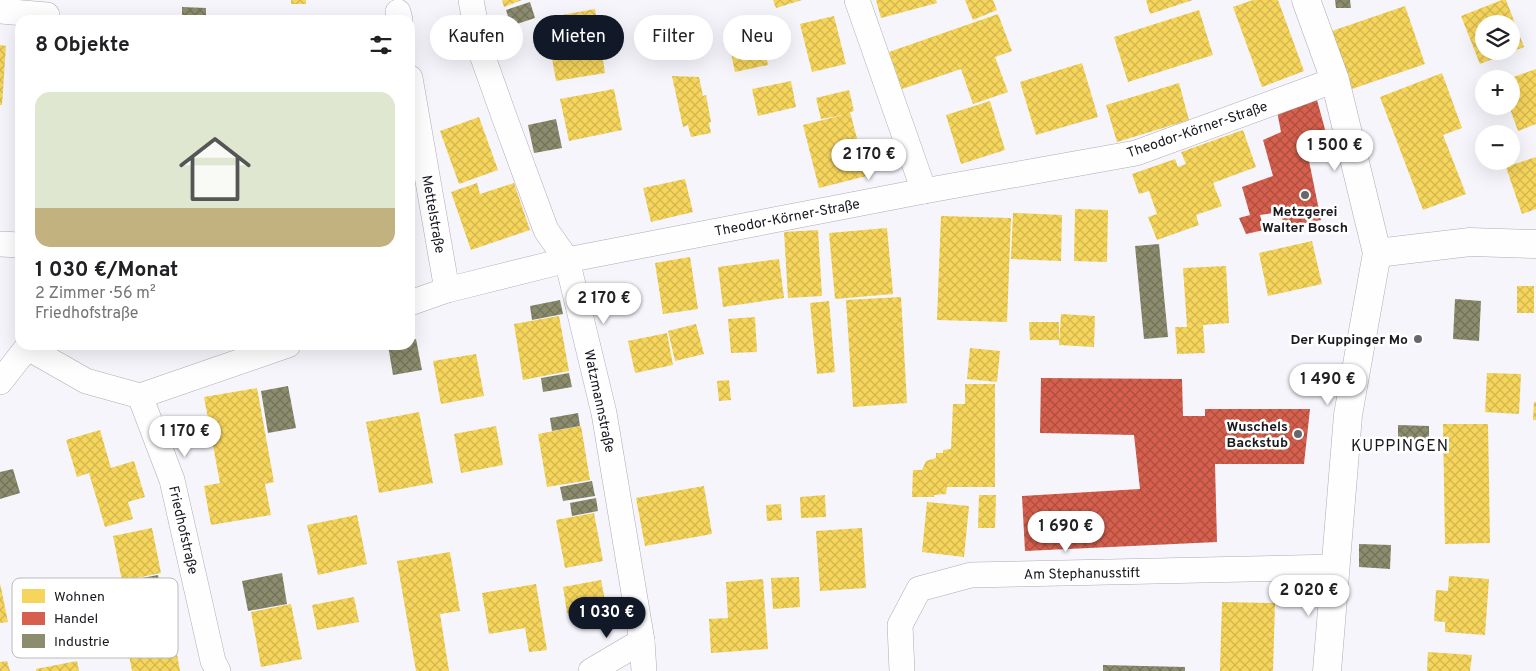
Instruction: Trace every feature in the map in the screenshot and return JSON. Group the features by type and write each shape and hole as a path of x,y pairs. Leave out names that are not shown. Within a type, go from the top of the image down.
{"main road":[{"path":"1306,0 1335,80 1377,253 1348,415 1334,567 1327,671"},
{"path":"1377,253 1470,242 1536,244"}],"street":[{"name":"Watzmannstraße","path":"470,0 480,49 504,119 546,230 567,260 604,413 642,641 644,671"},
{"path":"857,0 924,191"},
{"path":"0,11 47,12"},
{"name":"Theodor-Körner-Straße","path":"415,301 447,290 567,260 924,191 1136,153 1335,80"},
{"name":"Mettelstraße","path":"415,107 447,290"},
{"path":"0,244 15,245"},
{"path":"0,382 26,350"},
{"path":"33,350 86,382 140,396 273,350"},
{"name":"Friedhofstraße","path":"140,396 172,480 213,661 218,671"},
{"name":"Am Stephanusstift","path":"902,671 900,625 919,589 971,575 1334,567"},
{"path":"591,671 642,641"}],"building: Wohnen":[{"path":"291,0 306,0 306,4 291,4"},
{"path":"502,0 522,0 504,7"},
{"path":"773,0 802,0 776,8"},
{"path":"876,0 936,0 937,3 881,18"},
{"path":"965,0 993,0 997,10 973,20"},
{"path":"1146,0 1193,0 1150,14"},
{"path":"1253,0 1278,0 1304,71 1262,87 1233,7"},
{"path":"1506,0 1512,15 1475,15 1475,51 1461,16"},
{"path":"1405,6 1425,64 1352,89 1332,31"},
{"path":"595,9 596,15 562,15"},
{"path":"1199,10 1213,55 1128,82 1114,37"},
{"path":"998,14 1012,51 995,57 1008,92 973,104 961,69 902,89 889,52"},
{"path":"834,16 846,64 812,72 800,24"},
{"path":"1520,37 1524,47 1520,49"},
{"path":"0,45 6,46 2,105 0,105"},
{"path":"552,60 603,60 605,73 556,81"},
{"path":"732,60 767,60 768,65 735,72"},
{"path":"1478,60 1490,60 1480,64"},
{"path":"1082,63 1098,117 1036,135 1020,82"},
{"path":"1536,69 1536,124 1520,130 1520,125 1516,125 1512,115 1520,115 1520,75"},
{"path":"1442,73 1462,128 1443,135 1466,194 1423,210 1380,97"},
{"path":"672,76 699,77 703,96 706,95 711,133 691,137 688,125 683,127"},
{"path":"791,81 796,107 758,116 752,89"},
{"path":"1179,83 1189,120 1117,142 1106,105"},
{"path":"614,89 622,130 569,141 560,99"},
{"path":"849,90 854,111 850,112 867,176 819,188 803,125 843,115 821,119 816,98"},
{"path":"990,101 1005,150 961,164 946,115"},
{"path":"479,117 498,170 459,184 440,131"},
{"path":"1243,130 1256,167 1213,183 1222,206 1196,215 1199,225 1157,240 1148,217 1157,214 1149,191 1139,194 1132,174 1175,159 1178,167 1186,164 1181,152"},
{"path":"1536,157 1536,209 1522,214 1507,170 1520,170 1520,162"},
{"path":"685,179 693,212 651,222 643,188"},
{"path":"477,183 480,194 514,183 530,230 471,250 451,192"},
{"path":"1075,209 1108,210 1107,262 1074,261"},
{"path":"1013,213 1062,215 1061,261 1011,259"},
{"path":"941,216 1011,218 1007,322 937,320"},
{"path":"887,228 893,294 835,299 829,233"},
{"path":"818,230 822,296 788,298 784,232"},
{"path":"1312,241 1322,284 1268,296 1259,253"},
{"path":"690,257 698,309 663,314 655,263"},
{"path":"779,259 784,298 723,307 718,267"},
{"path":"1226,266 1229,323 1203,325 1205,353 1177,354 1175,327 1187,327 1183,268"},
{"path":"1517,286 1534,286 1534,313 1517,313"},
{"path":"901,297 907,403 853,407 846,300"},
{"path":"829,301 835,372 817,374 810,303"},
{"path":"1061,314 1095,316 1094,347 1059,345"},
{"path":"559,316 569,371 523,380 514,324"},
{"path":"755,317 757,352 731,353 728,319"},
{"path":"1029,322 1059,322 1059,340 1030,340"},
{"path":"696,324 704,354 675,361 668,331"},
{"path":"667,333 673,365 635,373 628,341"},
{"path":"970,348 1000,351 997,382 967,379"},
{"path":"476,354 484,396 441,404 433,361"},
{"path":"1487,373 1521,374 1519,414 1485,412"},
{"path":"729,380 731,400 719,401 717,381"},
{"path":"965,384 995,384 995,487 947,487 946,494 934,495 934,497 912,497 913,470 922,470 926,461 936,458 936,453 943,453 943,450 951,449 953,404 965,404"},
{"path":"257,388 274,482 265,484 271,515 211,525 204,486 220,483 204,397"},
{"path":"1534,402 1536,402 1536,420 1533,420"},
{"path":"419,412 433,483 379,493 366,422"},
{"path":"1443,424 1488,424 1490,543 1445,544"},
{"path":"496,426 503,465 461,473 454,434"},
{"path":"581,426 590,480 547,487 538,434"},
{"path":"100,430 111,468 134,461 145,497 128,502 133,519 105,527 89,473 77,477 66,440"},
{"path":"704,486 712,534 645,546 636,498"},
{"path":"825,495 826,517 801,518 800,497"},
{"path":"979,495 996,495 995,528 978,528"},
{"path":"927,502 969,506 964,557 922,552"},
{"path":"781,504 782,520 767,521 766,505"},
{"path":"594,513 603,561 565,568 556,520"},
{"path":"357,515 367,564 318,575 307,525"},
{"path":"152,528 161,573 137,578 121,578 113,536"},
{"path":"862,528 866,588 820,591 816,531"},
{"path":"450,552 460,611 440,614 449,671 416,671 397,561"},
{"path":"1449,576 1489,579 1485,635 1445,632 1445,622 1434,621 1436,590 1448,591"},
{"path":"799,577 800,607 773,609 771,578"},
{"path":"763,579 768,649 711,653 709,619 728,618 726,582"},
{"path":"601,580 606,606 567,613 563,587"},
{"path":"0,583 8,622 0,623"},
{"path":"536,584 547,650 529,652 525,628 489,634 482,593"},
{"path":"354,597 359,622 317,630 312,605"},
{"path":"1222,602 1275,603 1273,671 1220,671"},
{"path":"291,604 302,659 261,667 251,612"},
{"path":"1428,652 1472,655 1470,671 1427,671"},
{"path":"130,658 178,658 180,671 132,671"},
{"path":"7,661 10,671 0,671 0,662"},
{"path":"77,661 79,671 36,671 36,669"}],"building: Handel":[{"path":"1317,100 1326,133 1317,136 1321,154 1308,156 1321,220 1285,227 1280,212 1260,215 1264,230 1246,234 1239,218 1250,215 1242,187 1273,176 1263,140 1281,132 1277,111"},
{"path":"1041,378 1182,379 1183,416 1205,416 1205,409 1310,409 1304,464 1215,464 1217,542 1025,551 1022,496 1140,489 1134,435 1040,433"}],"building: Industrie":[{"path":"1335,0 1350,0 1351,8 1336,8"},
{"path":"530,2 534,15 533,19 523,22 523,15 508,15 506,10"},
{"path":"182,7 206,8 206,15 182,15"},
{"path":"556,119 562,148 534,153 528,125"},
{"path":"1159,244 1168,337 1144,339 1135,246"},
{"path":"1455,299 1481,301 1479,341 1453,339"},
{"path":"560,300 563,314 532,320 530,306"},
{"path":"415,339 422,370 393,375 389,350 415,350"},
{"path":"569,373 572,387 543,392 541,378"},
{"path":"288,386 296,428 268,433 261,391"},
{"path":"578,413 580,426 552,431 550,418"},
{"path":"1398,425 1429,426 1429,450 1398,450"},
{"path":"13,469 20,493 0,499 0,472"},
{"path":"592,481 595,496 563,501 560,487"},
{"path":"596,498 598,511 572,516 570,503"},
{"path":"1359,544 1391,545 1390,569 1359,567"},
{"path":"282,573 287,604 248,611 242,581"},
{"path":"158,575 159,578 142,578"},
{"path":"1103,665 1185,667 1185,671 1103,671"}],"place":[{"name":"Metzgerei Walter Bosch","path":"1305,195"},
{"name":"Der Kuppinger Mo","path":"1418,339"},
{"name":"Wuschels Backstub","path":"1298,434"}],"district":[{"name":"KUPPINGEN","path":"1400,445"}]}
